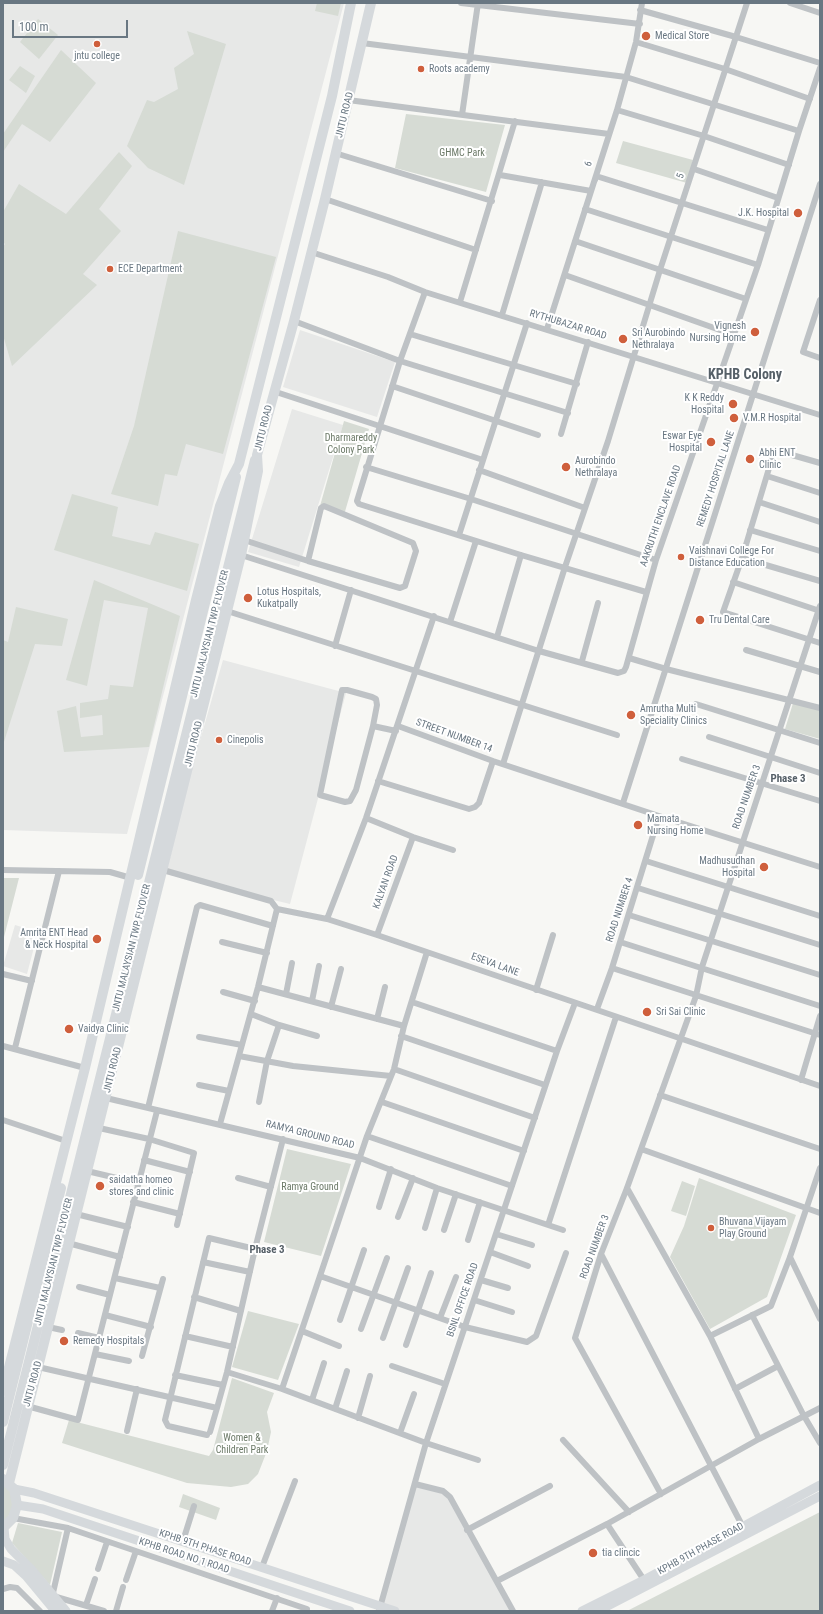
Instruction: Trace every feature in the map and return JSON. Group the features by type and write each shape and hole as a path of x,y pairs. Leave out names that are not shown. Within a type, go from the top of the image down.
{"main road":[{"name":"JNTU ROAD","path":"4,1386 85,1068 131,878 172,696 218,513 229,483 240,464 340,58 351,3"},
{"name":"JNTU ROAD","path":"8,1484 68,1243 99,1128 241,555 258,471 257,455 273,391 294,321 325,199 371,3"},
{"path":"340,58 357,63"},
{"name":"JNTU MALAYSIAN TWP FLYOVER","path":"3,1465 248,482 257,455"},
{"name":"JNTU MALAYSIAN TWP FLYOVER","path":"3,1422 240,464"},
{"path":"38,1249 65,1256"},
{"path":"8,1484 17,1505 13,1518 3,1528 5,1539 11,1549 50,1598 55,1611"},
{"name":"KPHB 9TH PHASE ROAD","path":"8,1484 262,1567 380,1609 395,1611"},
{"name":"KPHB 9TH PHASE ROAD","path":"745,1530 820,1485"},
{"path":"598,1611 689,1559 745,1530 820,1496"},
{"name":"KPHB ROAD NO 1 ROAD","path":"17,1505 43,1509 350,1611"},
{"name":"KPHB 9TH PHASE ROAD","path":"582,1611 689,1559"},
{"path":"3,1561 14,1565 32,1583 66,1611"}],"street":[{"path":"462,3 640,24"},
{"name":"6","path":"547,329 617,110 636,42 640,24 640,10 642,3"},
{"name":"5","path":"503,764 565,567 608,441 660,270 747,3"},
{"path":"790,3 820,12"},
{"path":"462,115 478,4"},
{"path":"640,10 736,37 820,63"},
{"path":"636,42 725,69 810,99"},
{"path":"362,43 626,77 714,103 799,131"},
{"name":"AAKRUTHI ENCLAVE ROAD","path":"629,658 656,560 758,265 820,68"},
{"path":"348,100 609,134"},
{"path":"617,110 704,136 789,166"},
{"path":"460,302 515,121"},
{"path":"335,153 492,200"},
{"path":"694,169 778,198"},
{"path":"500,174 591,190 596,176 768,230"},
{"path":"502,315 542,182"},
{"name":"REMEDY HOSPITAL LANE","path":"623,803 820,184"},
{"path":"325,199 476,250"},
{"path":"585,209 758,265"},
{"path":"575,241 746,299"},
{"name":"RYTHUBAZAR ROAD","path":"311,252 388,277 425,292 820,415"},
{"path":"565,275 734,335"},
{"path":"425,292 400,361 366,467 357,496 357,501 359,504 521,555 646,592"},
{"path":"820,300 817,320 803,352 820,358"},
{"path":"294,321 400,361 568,413"},
{"path":"459,535 528,323"},
{"path":"410,334 577,384"},
{"path":"561,434 577,384 588,342"},
{"path":"392,386 538,435"},
{"path":"273,391 483,460"},
{"path":"820,463 785,453 774,453 742,558 723,612 820,643"},
{"path":"366,467 471,499 656,560"},
{"path":"479,470 585,508"},
{"path":"767,476 820,493"},
{"path":"759,502 820,522"},
{"path":"244,540 308,561 400,588 405,586 416,551 414,543 324,506 321,508 308,561"},
{"path":"750,530 820,551"},
{"path":"450,622 476,541"},
{"path":"241,555 539,651 582,661 621,673 626,667 629,658 666,669 820,708"},
{"path":"497,637 521,555"},
{"path":"742,558 820,582"},
{"path":"733,582 820,610"},
{"path":"335,646 351,590"},
{"path":"582,661 598,603"},
{"name":"ROAD NUMBER 3","path":"661,1494 575,1338 601,1254 627,1188 679,1039 696,996 702,967 742,842 790,700 808,640 820,610"},
{"path":"227,611 521,706 617,735"},
{"path":"327,919 366,818 434,616"},
{"path":"746,650 820,672"},
{"path":"342,690 353,691 372,697 376,700 377,705 373,726 356,790 350,801 345,802 320,795 342,690"},
{"path":"696,704 820,742"},
{"name":"STREET NUMBER 14","path":"373,726 397,729 503,764"},
{"path":"710,738 820,773"},
{"path":"682,759 820,801"},
{"path":"378,781 469,809 475,807 479,803 493,760"},
{"path":"503,764 659,816 820,867"},
{"name":"ROAD NUMBER 4","path":"596,1009 612,968 638,888 659,816"},
{"path":"366,818 413,837 453,850"},
{"name":"KALYAN ROAD","path":"377,935 413,837"},
{"path":"646,861 820,916"},
{"path":"3,870 110,872 131,878"},
{"name":"ESEVA LANE","path":"163,870 271,901 277,909 327,919 377,935 820,1086"},
{"path":"15,1048 59,871"},
{"path":"638,888 820,945"},
{"path":"148,1108 197,907 200,905 273,926"},
{"path":"220,1124 255,1001 277,909"},
{"path":"629,915 820,975"},
{"path":"536,990 553,935"},
{"path":"222,942 267,953"},
{"path":"620,942 820,1006"},
{"path":"282,1389 367,1136 382,1102 392,1072 401,1036 427,952"},
{"path":"286,994 292,963"},
{"path":"312,1001 319,966"},
{"path":"612,968 817,1034"},
{"path":"331,1007 341,969"},
{"path":"3,974 32,981"},
{"path":"258,987 404,1026"},
{"path":"377,1019 385,987"},
{"path":"223,992 255,1001"},
{"path":"412,1002 557,1051"},
{"name":"BSNL OFFICE ROAD","path":"380,1609 416,1484 426,1443 545,1085 575,1003"},
{"path":"251,1014 279,1025 317,1036"},
{"path":"801,1080 817,1034 820,1016"},
{"path":"548,1225 616,1017"},
{"path":"259,1102 268,1061 279,1025"},
{"path":"401,1036 545,1085"},
{"path":"199,1037 242,1046"},
{"path":"3,1046 85,1068"},
{"path":"239,1056 293,1066 392,1072 535,1118"},
{"path":"199,1085 229,1091"},
{"path":"660,1096 820,1149"},
{"name":"RAMYA GROUND ROAD","path":"106,1098 360,1158 437,1188 563,1230"},
{"path":"382,1102 524,1151"},
{"path":"27,1406 78,1420 157,1111"},
{"path":"3,1120 66,1141"},
{"path":"99,1128 149,1139 194,1153 177,1225"},
{"path":"367,1136 512,1186"},
{"path":"255,1249 209,1238 170,1397 165,1420 168,1426 209,1433 227,1372 255,1249 283,1139"},
{"path":"641,1149 820,1213"},
{"path":"144,1160 190,1172"},
{"path":"710,1336 771,1306 790,1257 805,1208 820,1168"},
{"path":"379,1207 390,1169"},
{"path":"87,1171 138,1183"},
{"path":"238,1178 271,1187"},
{"path":"398,1218 413,1178"},
{"path":"425,1228 437,1188"},
{"path":"627,1188 710,1336 759,1439"},
{"path":"444,1230 456,1194"},
{"path":"134,1202 180,1214"},
{"path":"468,1240 480,1202"},
{"path":"76,1214 128,1228"},
{"path":"496,1234 532,1245"},
{"path":"68,1243 120,1257"},
{"path":"340,1320 364,1250"},
{"path":"490,1252 528,1266"},
{"path":"320,1276 465,1327 523,1342 533,1340 536,1336 566,1253"},
{"path":"601,1254 745,1530"},
{"path":"790,1257 820,1319"},
{"path":"362,1329 386,1258"},
{"path":"203,1262 250,1272"},
{"path":"383,1338 408,1268"},
{"path":"406,1345 431,1273"},
{"path":"440,1318 456,1277"},
{"path":"115,1278 160,1288"},
{"path":"142,1356 163,1279"},
{"path":"481,1280 508,1288"},
{"path":"78,1287 110,1295"},
{"path":"194,1297 241,1311"},
{"path":"474,1300 512,1312"},
{"path":"105,1315 151,1327"},
{"path":"752,1315 804,1416 820,1443"},
{"path":"48,1327 62,1330"},
{"path":"302,1331 339,1346"},
{"path":"78,1333 99,1338"},
{"path":"185,1336 233,1347"},
{"path":"95,1354 128,1361"},
{"path":"312,1400 324,1363"},
{"path":"392,1366 446,1384"},
{"path":"735,1389 778,1366"},
{"path":"38,1367 217,1408"},
{"path":"335,1409 347,1371"},
{"path":"227,1372 282,1389 426,1443 478,1460"},
{"path":"176,1375 223,1385"},
{"path":"358,1418 370,1376"},
{"path":"127,1431 137,1389"},
{"path":"400,1433 414,1394"},
{"path":"497,1581 607,1524 759,1439 820,1408"},
{"path":"564,1440 628,1512"},
{"path":"262,1567 295,1481"},
{"path":"416,1484 443,1491 450,1497 513,1611"},
{"path":"467,1530 550,1486"},
{"path":"183,1541 194,1506"},
{"path":"13,1518 68,1528 277,1598 308,1610"},
{"path":"607,1524 644,1580"},
{"path":"68,1528 50,1598 86,1605 104,1611"},
{"path":"98,1569 107,1542"},
{"path":"126,1580 136,1551"},
{"path":"86,1605 95,1579"},
{"path":"22,1592 32,1583"},
{"path":"3,1589 10,1587 17,1588 40,1611"},
{"path":"116,1611 123,1587"},
{"path":"272,1611 277,1598"}],"shaded area":[{"path":"3,3 344,3 127,834 3,830"},
{"path":"300,330 395,362 377,417 283,387"},
{"path":"292,409 343,425 299,567 248,552"},
{"path":"223,660 346,693 290,904 166,874 189,779"},
{"path":"15,925 38,932 27,974 3,966"},
{"path":"415,1484 443,1491 513,1611 395,1611 381,1606"}],"green space":[{"path":"317,3 341,3 338,16 315,11"},
{"path":"38,19 58,35 39,59 20,42"},
{"path":"187,31 226,44 184,185 148,168 127,146 147,100 154,102 178,89 174,68 194,54"},
{"path":"61,50 96,83 50,142 22,124 3,152 3,134"},
{"path":"20,66 35,76 26,93 9,80"},
{"name":"GHMC Park","path":"406,114 505,125 486,192 395,168"},
{"path":"623,141 693,160 687,183 616,163"},
{"path":"119,152 132,166 99,209 121,231 83,274 97,285 12,366 3,335 3,247 5,244 3,242 3,212 19,184 66,214"},
{"path":"178,231 276,257 223,454 186,444 177,476 165,474 158,506 111,494 134,426"},
{"name":"Dharmareddy Colony Park","path":"344,421 369,429 344,515 320,506"},
{"path":"72,494 118,507 112,536 150,545 155,532 199,544 187,591 54,550"},
{"path":"94,580 180,616 149,747 64,752 57,711 76,706 81,737 103,735 102,715 80,718 80,703 108,699 110,685 133,687 148,608 104,600 87,686 66,680"},
{"path":"16,607 68,619 62,646 35,644 3,745 3,640 8,642"},
{"path":"794,700 820,707 820,739 785,729"},
{"path":"3,878 19,878 3,941"},
{"name":"Ramya Ground","path":"287,1149 351,1164 321,1256 264,1242"},
{"path":"699,1178 796,1215 767,1297 710,1329 670,1257 684,1226"},
{"path":"682,1181 695,1186 686,1216 671,1211"},
{"path":"248,1311 299,1324 278,1380 232,1367"},
{"name":"Women & Children Park","path":"232,1378 274,1393 267,1412 271,1432 267,1451 258,1474 248,1484 231,1487 187,1483 62,1443 69,1420 209,1456 213,1450"},
{"path":"3,1483 10,1490 13,1505 11,1513 3,1523"},
{"path":"183,1494 220,1508 216,1520 179,1507"},
{"path":"820,1512 820,1611 627,1611"},
{"path":"18,1523 62,1532 50,1585 12,1543"}],"place":[{"name":"Medical Store","path":"646,36"},
{"name":"jntu college","path":"97,44"},
{"name":"Roots academy","path":"421,69"},
{"name":"J.K. Hospital","path":"798,213"},
{"name":"ECE Department","path":"110,269"},
{"name":"Vignesh Nursing Home","path":"755,332"},
{"name":"Sri Aurobindo Nethralaya","path":"623,339"},
{"name":"K K Reddy Hospital","path":"733,404"},
{"name":"V.M.R Hospital","path":"734,418"},
{"name":"Eswar Eye Hospital","path":"711,442"},
{"name":"Abhi ENT Clinic","path":"750,459"},
{"name":"Aurobindo Nethralaya","path":"566,467"},
{"name":"Vaishnavi College For Distance Education","path":"681,557"},
{"name":"Lotus Hospitals, Kukatpally","path":"248,598"},
{"name":"Tru Dental Care","path":"700,620"},
{"name":"Amrutha Multi Speciality Clinics","path":"631,715"},
{"name":"Cinepolis","path":"219,740"},
{"name":"Mamata Nursing Home","path":"638,825"},
{"name":"Madhusudhan Hospital","path":"764,867"},
{"name":"Amrita ENT Head & Neck Hospital","path":"97,939"},
{"name":"Sri Sai Clinic","path":"647,1012"},
{"name":"Vaidya Clinic","path":"69,1029"},
{"name":"saidatha homeo stores and clinic","path":"100,1186"},
{"name":"Bhuvana Vijayam Play Ground","path":"711,1228"},
{"name":"Remedy Hospitals","path":"64,1341"},
{"name":"tia clincic","path":"593,1553"}],"district":[{"name":"KPHB Colony","path":"745,375"},
{"name":"Phase 3","path":"788,779"},
{"name":"Phase 3","path":"267,1250"}]}
